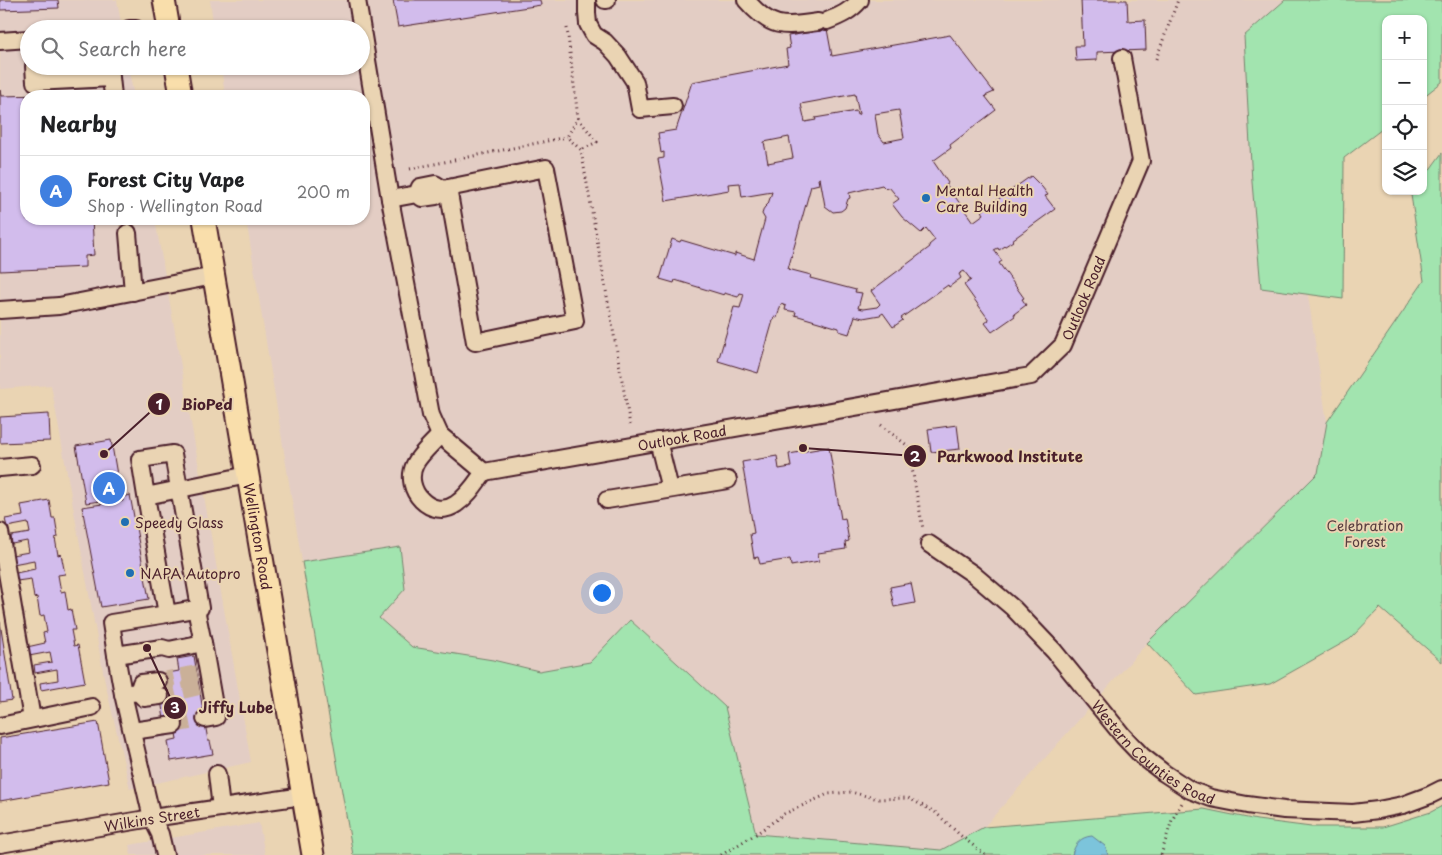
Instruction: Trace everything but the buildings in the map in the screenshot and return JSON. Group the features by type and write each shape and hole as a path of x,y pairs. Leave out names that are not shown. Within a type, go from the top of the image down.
{"main road":[{"path":"164,0 167,20"},
{"path":"178,75 181,90"},
{"name":"Wellington Road","path":"205,225 313,855"}],"street":[{"path":"357,0 360,20"},
{"path":"587,0 588,19 594,35 605,42 618,56 635,82 640,109 673,106"},
{"path":"746,0 769,22 782,25 822,22 840,16 860,0"},
{"path":"0,41 20,40"},
{"name":"Outlook Road","path":"484,472 1031,376 1063,346 1140,161 1122,58"},
{"path":"35,75 35,82 88,75"},
{"path":"110,75 112,90"},
{"path":"369,75 390,199 431,415 440,435 484,472 468,494 455,505 441,509 429,506 418,498 412,487 411,474 415,464 440,435"},
{"path":"390,199 417,194 422,198 436,196 446,189 546,168 575,321 475,342 446,189"},
{"path":"128,234 133,292"},
{"path":"0,310 59,306 214,276"},
{"path":"658,441 670,489"},
{"path":"165,855 160,834 152,818 132,731 131,693 116,655 111,622 167,614 200,608 173,454 140,459 167,614"},
{"path":"0,468 32,465"},
{"path":"146,496 248,475"},
{"path":"607,500 728,480"},
{"path":"0,532 32,719"},
{"name":"Western Counties Road","path":"926,537 1013,608 1054,651 1123,736 1142,756 1190,790 1211,798 1247,805 1284,810 1353,813 1403,805 1442,789"},
{"path":"196,609 202,640 204,679 216,717 205,719"},
{"path":"116,655 173,643 170,650 202,640"},
{"path":"131,693 144,698 159,688"},
{"path":"0,726 92,707"},
{"path":"132,731 174,725"},
{"path":"217,774 221,808"},
{"name":"Wilkins Street","path":"0,844 152,818 303,796"}],"path":[{"path":"1156,59 1178,0"},
{"path":"567,28 578,118 597,142 581,150"},
{"path":"410,169 567,137 578,118"},
{"path":"567,137 581,150 630,425"},
{"path":"880,425 908,446 926,537"},
{"path":"1160,855 1172,820 1190,790"},
{"path":"721,855 784,814 828,794 851,792 878,799 908,798 935,812 986,855"}],"shaded area":[{"path":"0,0 117,0 120,20 20,20 20,75 130,75 133,90 20,90 20,225 156,225 251,762 130,789 105,682 51,385 0,389"},
{"path":"210,0 1285,0 1244,36 1252,182 1261,288 1308,295 1327,422 1318,473 1147,643 984,827 941,850 756,834 725,707 630,620 590,662 539,671 493,660 412,647 379,618 405,589 400,547 302,562 247,225 370,225 370,90 224,90 222,75 370,75 370,20 213,20"},
{"path":"259,823 265,855 131,855 129,845"}],"green space":[{"path":"1285,0 1442,0 1442,82 1427,94 1427,15 1382,15 1382,129 1344,158 1343,299 1261,288 1252,182 1244,36"},
{"name":"Celebration Forest","path":"1442,153 1442,662 1380,608 1350,639 1270,684 1196,695 1147,643 1318,473 1327,422 1424,281 1411,195 1427,195 1427,174"},
{"path":"400,547 405,589 379,618 412,647 493,660 539,671 590,662 630,620 725,707 756,834 941,850 984,827 1204,809 1257,820 1311,827 1383,827 1431,812 1442,806 1442,855 1108,855 1105,846 1073,851 1072,855 353,855 302,562"}],"water":[{"path":"1092,836 1105,846 1108,855 1072,855 1079,842 1084,838"}],"tunnel":[{"path":"127,225 128,233"},
{"path":"158,681 197,673"},
{"path":"160,696 199,687"},
{"path":"174,725 205,719"}],"place":[{"name":"Mental Health Care Building","path":"926,198"},
{"name":"Parkwood Institute","path":"803,448"},
{"name":"BioPed","path":"104,454"},
{"name":"Forest City Vape","path":"109,488"},
{"name":"Speedy Glass","path":"125,522"},
{"name":"NAPA Autopro","path":"130,573"},
{"name":"Jiffy Lube","path":"147,648"}]}
